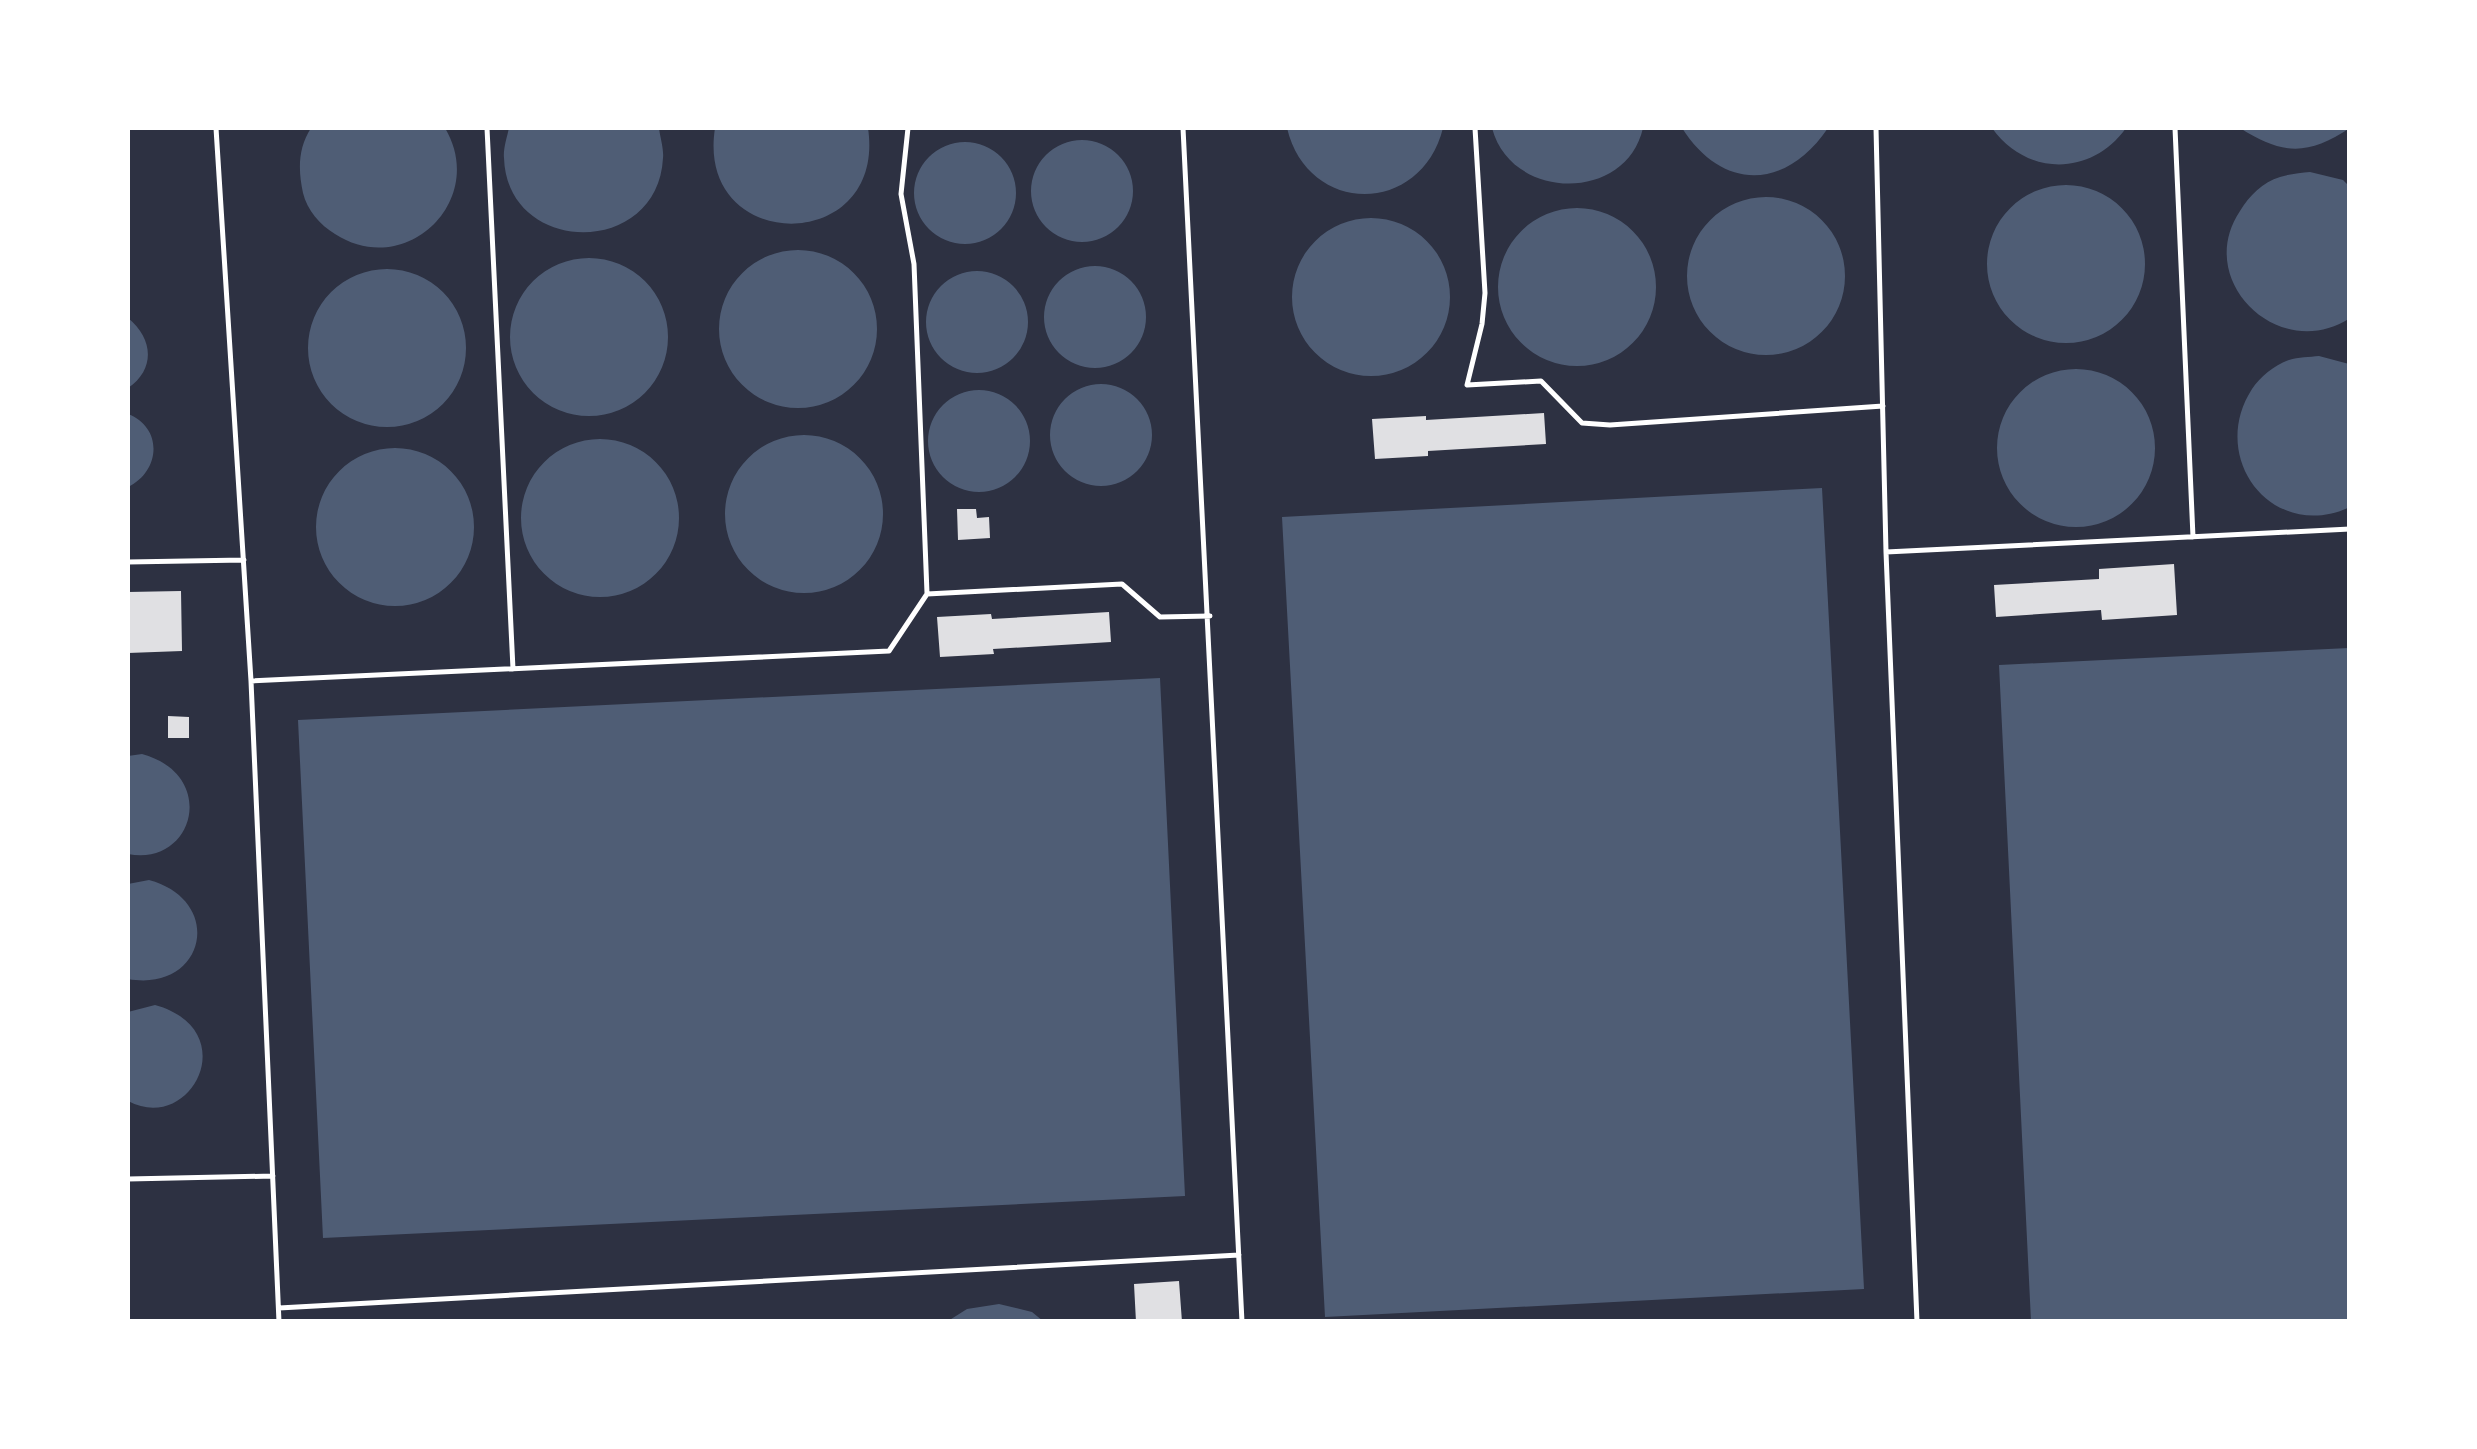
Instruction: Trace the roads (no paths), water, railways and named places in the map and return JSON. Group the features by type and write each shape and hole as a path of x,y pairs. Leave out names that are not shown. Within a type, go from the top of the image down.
{"lane":[{"path":"216,128 252,682 279,1322"},
{"path":"487,128 513,669"},
{"path":"252,682 889,650 927,594 914,264 901,194 908,128"},
{"path":"1183,128 1242,1322"},
{"path":"1474,128 1484,294 1482,324 1467,385 1541,381 1582,423 1610,425 1882,406"},
{"path":"1876,128 1886,552 1917,1322"},
{"path":"2175,128 2193,537"},
{"path":"1886,552 2350,529"},
{"path":"128,562 244,560"},
{"path":"927,594 1122,584 1160,617 1210,616"},
{"path":"128,1178 272,1176"},
{"path":"278,1308 1239,1255"}],"water":[{"path":"311,128 445,128 456,155 456,181 448,205 433,225 412,240 388,247 362,246 335,234 315,217 303,193 300,159"},
{"path":"509,128 659,128 663,158 655,191 636,214 611,228 583,232 554,227 529,213 511,190 504,154"},
{"path":"715,128 868,128 866,170 849,200 823,218 791,224 760,218 733,200 717,170"},
{"path":"1287,128 1443,128 1431,157 1412,178 1390,190 1365,194 1340,190 1317,178 1299,157"},
{"path":"1492,128 1643,128 1632,153 1615,170 1593,180 1568,184 1544,180 1521,169 1503,152"},
{"path":"1682,128 1828,128 1793,163 1755,175 1716,164"},
{"path":"1992,128 2126,128 2095,155 2059,164 2022,155"},
{"path":"2240,128 2350,128 2321,144 2295,149 2269,143"},
{"path":"1082,140 1101,144 1118,155 1129,172 1133,191 1129,210 1118,227 1101,238 1082,242 1063,238 1046,227 1035,210 1031,191 1035,172 1046,155 1063,144"},
{"path":"965,142 984,146 1001,157 1012,174 1016,193 1012,212 1001,229 984,240 965,244 946,240 929,229 918,212 914,193 918,174 929,157 946,146"},
{"path":"2310,172 2343,180 2349,186 2350,318 2323,329 2297,331 2272,323 2251,308 2236,288 2228,264 2228,238 2240,211 2262,186 2284,176"},
{"path":"2066,185 2096,191 2122,208 2139,234 2145,264 2139,294 2122,320 2096,337 2066,343 2036,337 2010,320 1993,294 1987,264 1993,234 2010,208 2036,191"},
{"path":"1766,197 1796,203 1822,220 1839,246 1845,276 1839,306 1822,332 1796,349 1766,355 1736,349 1710,332 1693,306 1687,276 1693,246 1710,220 1736,203"},
{"path":"1577,208 1607,214 1633,231 1650,257 1656,287 1650,317 1633,343 1607,360 1577,366 1547,360 1521,343 1504,317 1498,287 1504,257 1521,231 1547,214"},
{"path":"1371,218 1401,224 1427,241 1444,267 1450,297 1444,327 1427,353 1401,370 1371,376 1341,370 1315,353 1298,327 1292,297 1298,267 1315,241 1341,224"},
{"path":"798,250 828,256 854,273 871,299 877,329 871,359 854,385 828,402 798,408 768,402 742,385 725,359 719,329 725,299 742,273 768,256"},
{"path":"589,258 619,264 645,281 662,307 668,337 662,367 645,393 619,410 589,416 559,410 533,393 516,367 510,337 516,307 533,281 559,264"},
{"path":"1095,266 1114,270 1131,281 1142,298 1146,317 1142,336 1131,353 1114,364 1095,368 1076,364 1059,353 1048,336 1044,317 1048,298 1059,281 1076,270"},
{"path":"387,269 417,275 443,292 460,318 466,348 460,378 443,404 417,421 387,427 357,421 331,404 314,378 308,348 314,318 331,292 357,275"},
{"path":"977,271 996,275 1013,286 1024,303 1028,322 1024,341 1013,358 996,369 977,373 958,369 941,358 930,341 926,322 930,303 941,286 958,275"},
{"path":"128,318 142,335 148,353 143,372 128,388"},
{"path":"2319,356 2349,364 2350,507 2322,515 2296,514 2274,504 2256,488 2243,467 2238,442 2240,416 2252,389 2268,372 2289,360"},
{"path":"2076,369 2106,375 2132,392 2149,418 2155,448 2149,478 2132,504 2106,521 2076,527 2046,521 2020,504 2003,478 1997,448 2003,418 2020,392 2046,375"},
{"path":"1101,384 1120,388 1137,399 1148,416 1152,435 1148,454 1137,471 1120,482 1101,486 1082,482 1065,471 1054,454 1050,435 1054,416 1065,399 1082,388"},
{"path":"979,390 998,394 1015,405 1026,422 1030,441 1026,460 1015,477 998,488 979,492 960,488 943,477 932,460 928,441 932,422 943,405 960,394"},
{"path":"128,414 148,429 154,450 147,471 128,487"},
{"path":"804,435 834,441 860,458 877,484 883,514 877,544 860,570 834,587 804,593 774,587 748,570 731,544 725,514 731,484 748,458 774,441"},
{"path":"600,439 630,445 656,462 673,488 679,518 673,548 656,574 630,591 600,597 570,591 544,574 527,548 521,518 527,488 544,462 570,445"},
{"path":"395,448 425,454 451,471 468,497 474,527 468,557 451,583 425,600 395,606 365,600 339,583 322,557 316,527 322,497 339,471 365,454"},
{"path":"1822,488 1864,1289 1325,1317 1282,517"},
{"path":"2349,648 2349,1321 2031,1321 1999,665"},
{"path":"1160,678 1185,1196 323,1238 298,720"},
{"path":"142,754 166,765 182,780 189,798 189,817 182,834 169,847 151,854 128,854 128,756"},
{"path":"149,880 173,891 189,906 196,924 196,943 189,959 175,972 154,980 128,979 128,884"},
{"path":"155,1005 182,1018 198,1035 203,1055 199,1075 188,1092 171,1104 151,1108 128,1101 128,1012"},
{"path":"999,1304 1032,1312 1043,1321 948,1321 967,1309"}]}
